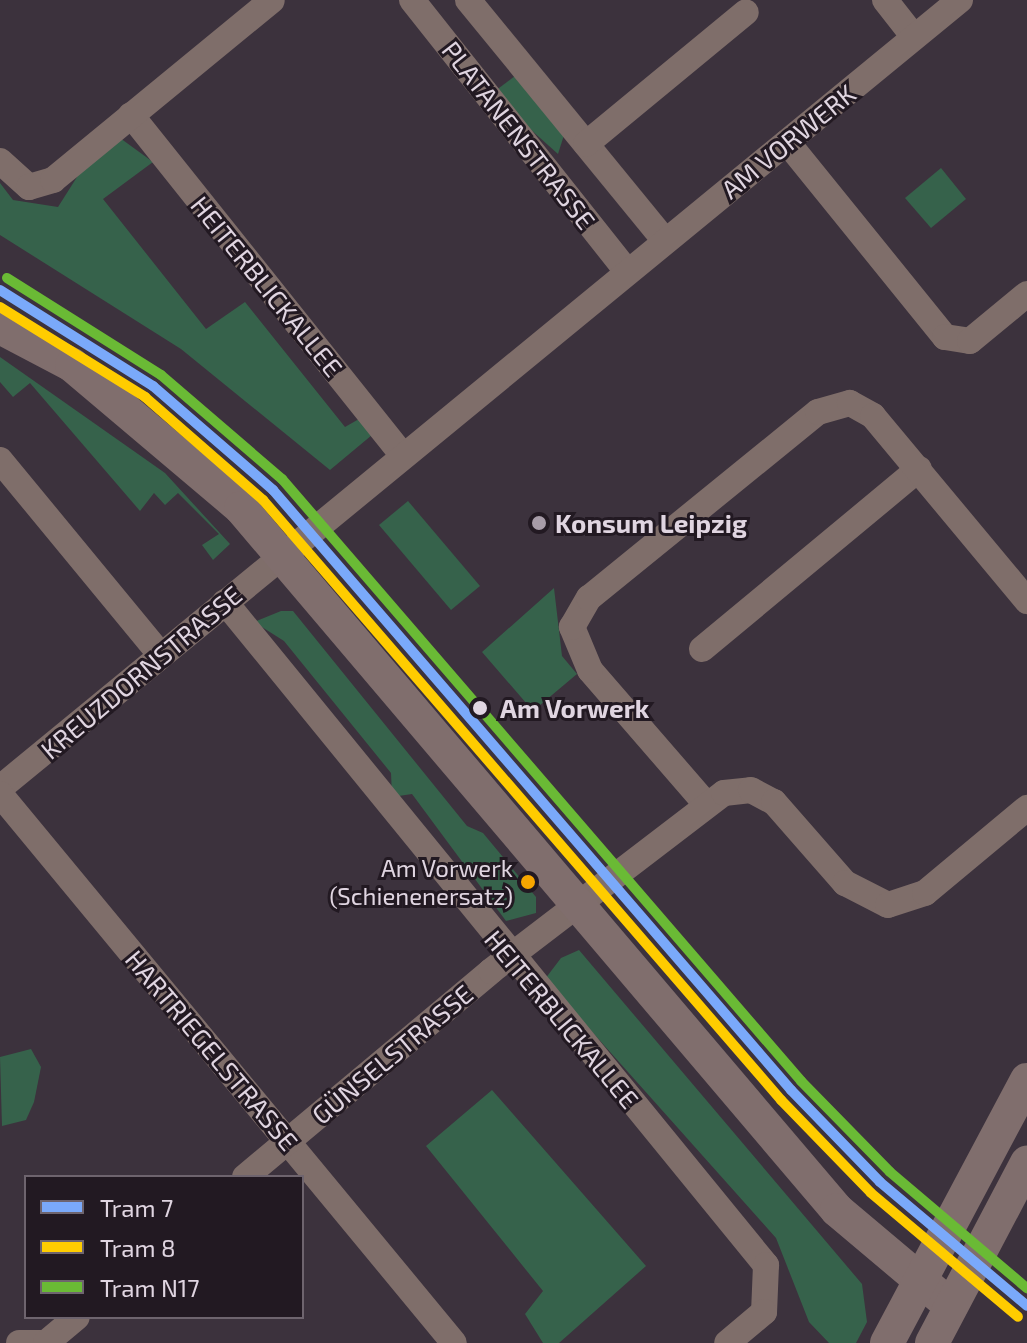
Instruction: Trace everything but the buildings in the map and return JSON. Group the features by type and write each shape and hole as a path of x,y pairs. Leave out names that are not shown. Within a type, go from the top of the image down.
{"main road":[{"path":"0,327 113,397 241,508 583,907 837,1210 951,1306"},
{"path":"887,1343 1027,1080"},
{"path":"932,1343 1027,1163"}],"street":[{"path":"5,168 29,187 53,180 272,0"},
{"name":"PLATANENSTRASSE","path":"412,0 627,271"},
{"name":"PLATANENSTRASSE","path":"468,0 665,241"},
{"path":"885,0 914,37"},
{"name":"AM VORWERK","path":"281,555 960,0"},
{"name":"PLATANENSTRASSE","path":"586,144 746,12"},
{"name":"HEITERBLICKALLEE","path":"131,115 403,456"},
{"path":"787,142 956,342 970,341 1027,294"},
{"path":"706,804 590,670 572,627 589,598 838,402 873,416 1027,601"},
{"path":"0,460 161,655"},
{"path":"702,649 919,469"},
{"name":"KREUZDORNSTRASSE","path":"0,791 281,555"},
{"name":"HEITERBLICKALLEE","path":"225,602 510,956 766,1265 769,1290 764,1312 727,1343"},
{"path":"583,907 706,804 751,790 774,802 845,883 888,905 925,893 1027,808"},
{"name":"HARTRIEGELSTRASSE","path":"0,791 454,1343"},
{"name":"GÜNSELSTRASSE","path":"247,1175 510,956 583,907"},
{"path":"19,1343 46,1343 75,1319"}],"green space":[{"path":"523,70 564,135 558,154 491,94"},
{"path":"120,138 153,162 103,199 206,329 245,302 345,427 359,419 372,435 330,470 181,349 0,235 0,183 13,200 58,207 84,166"},
{"path":"941,168 966,199 931,228 905,198"},
{"path":"0,357 165,473 230,544 213,560 202,545 219,534 178,493 165,505 154,493 140,511 30,383 13,397 0,382"},
{"path":"408,501 480,586 451,610 379,525"},
{"path":"554,588 562,656 577,674 533,711 482,652"},
{"path":"281,611 293,611 467,826 483,833 536,897 536,913 506,921 412,794 392,797 391,773 284,641 254,622"},
{"path":"579,950 862,1284 867,1322 856,1343 829,1343 809,1322 776,1238 545,979 561,958"},
{"path":"31,1049 41,1067 34,1102 26,1120 2,1126 0,1057"},
{"path":"492,1090 646,1266 559,1343 543,1343 525,1314 543,1291 426,1146"}],"tram line":[{"name":"N17","path":"7,278 161,375 282,479 801,1081 890,1172 1027,1288"},
{"name":"7","path":"0,290 153,386 273,490 791,1090 880,1182 1027,1306"},
{"name":"8","path":"0,307 145,397 263,500 781,1100 871,1193 1018,1317"}],"place":[{"name":"Konsum Leipzig","path":"539,523"},
{"name":"Am Vorwerk","path":"480,708"},
{"name":"Am Vorwerk (Schienenersatz)","path":"528,882"}]}
